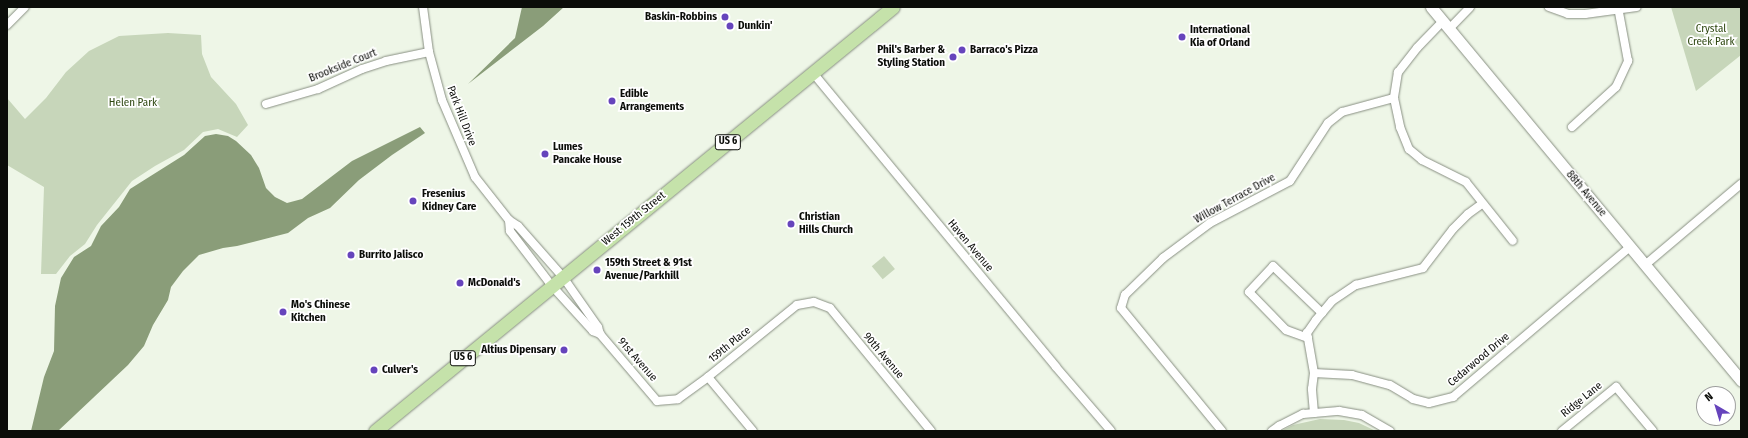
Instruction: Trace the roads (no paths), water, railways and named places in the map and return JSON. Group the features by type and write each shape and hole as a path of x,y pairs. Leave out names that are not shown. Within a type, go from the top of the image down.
{"main road":[{"name":"West 159th Street","path":"375,431 893,7"}],"street":[{"name":"Park Hill Drive","path":"423,7 429,52 442,100 475,177 509,220 518,226 563,277"},
{"name":"88th Avenue","path":"1431,7 1741,381"},
{"path":"1470,7 1417,48 1398,72 1394,98 1400,127 1409,149 1422,160 1466,182 1513,242"},
{"path":"1549,7 1568,14 1585,14 1619,8 1638,7"},
{"path":"7,25 21,8"},
{"path":"1572,127 1616,87 1628,60 1619,8"},
{"name":"Brookside Court","path":"266,104 318,89 362,69 386,61 429,52"},
{"name":"Haven Avenue","path":"812,73 1045,355 1111,431"},
{"name":"Willow Terrace Drive","path":"1222,431 1121,308 1125,294 1163,258 1210,223 1290,181 1328,123 1342,112 1394,98"},
{"path":"1645,265 1710,208 1741,184"},
{"path":"1314,414 1312,389 1314,373 1307,333 1322,313 1332,301 1356,285 1423,268 1452,229 1468,214 1482,204"},
{"name":"Park Hill Drive","path":"509,220 510,230 552,286"},
{"name":"Cedarwood Drive","path":"1314,373 1352,375 1390,385 1414,399 1429,403 1453,397 1630,247"},
{"path":"1308,338 1286,330 1249,292 1273,266 1322,313"},
{"name":"91st Avenue","path":"563,277 598,327 600,334 657,401"},
{"name":"91st Avenue","path":"552,286 593,331 600,334"},
{"name":"159th Place","path":"657,401 678,399 708,377 797,305 814,302"},
{"name":"90th Avenue","path":"814,302 830,308 931,431"},
{"path":"708,377 753,431"},
{"name":"Ridge Lane","path":"1562,431 1616,387 1653,431"},
{"path":"1272,431 1303,414 1339,411 1362,415 1390,431"}],"place":[{"name":"Baskin-Robbins","path":"725,17"},
{"name":"Dunkin'","path":"730,26"},
{"name":"International Kia of Orland","path":"1182,37"},
{"name":"Barraco's Pizza","path":"962,50"},
{"name":"Phil's Barber & Styling Station","path":"953,57"},
{"name":"Edible Arrangements","path":"612,101"},
{"name":"Lumes Pancake House","path":"545,154"},
{"name":"Fresenius Kidney Care","path":"413,201"},
{"name":"Christian Hills Church","path":"791,224"},
{"name":"Burrito Jalisco","path":"351,255"},
{"name":"159th Street & 91st Avenue/Parkhill","path":"597,270"},
{"name":"McDonald's","path":"460,283"},
{"name":"Mo's Chinese Kitchen","path":"283,312"},
{"name":"Altius Dipensary","path":"564,350"},
{"name":"Culver's","path":"374,370"}],"park label":[{"name":"Crystal Creek Park","path":"1711,36"},
{"name":"Helen Park","path":"133,103"}]}
